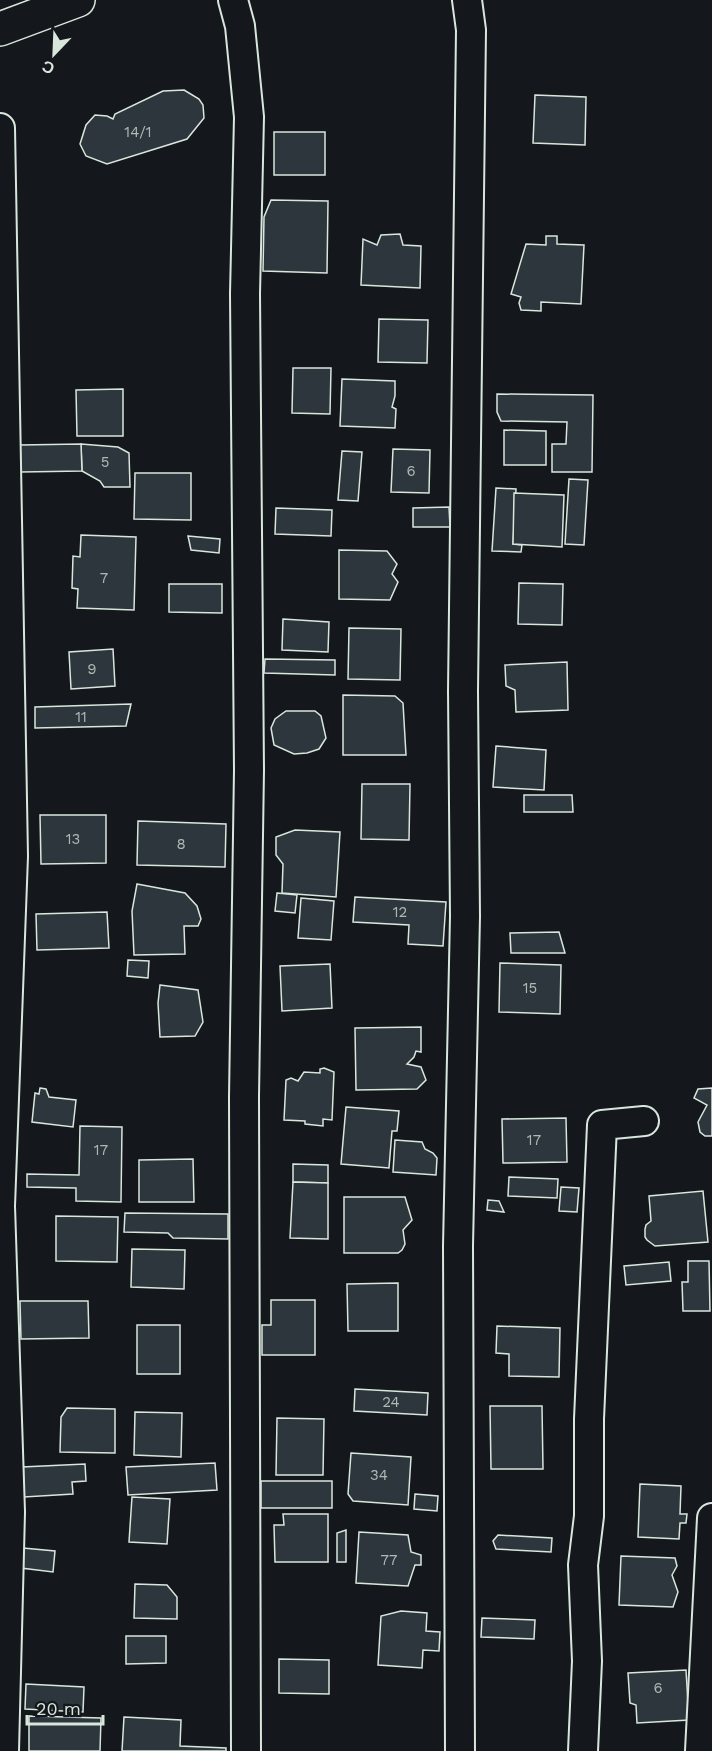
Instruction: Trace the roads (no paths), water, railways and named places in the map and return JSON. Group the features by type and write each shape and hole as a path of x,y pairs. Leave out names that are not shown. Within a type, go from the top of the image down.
{"main road":[{"path":"0,28 78,0"}],"street":[{"path":"232,0 240,26 249,117 245,294 249,770 244,1097 246,1751"},
{"path":"460,1751 458,1246 465,916 463,679 471,30 467,0"},
{"path":"0,128 13,856 0,1206 10,1512 4,1751"},
{"path":"583,1751 587,1661 583,1565 589,1516 589,1419 602,1125 644,1121"},
{"path":"700,1751 712,1518"}]}
